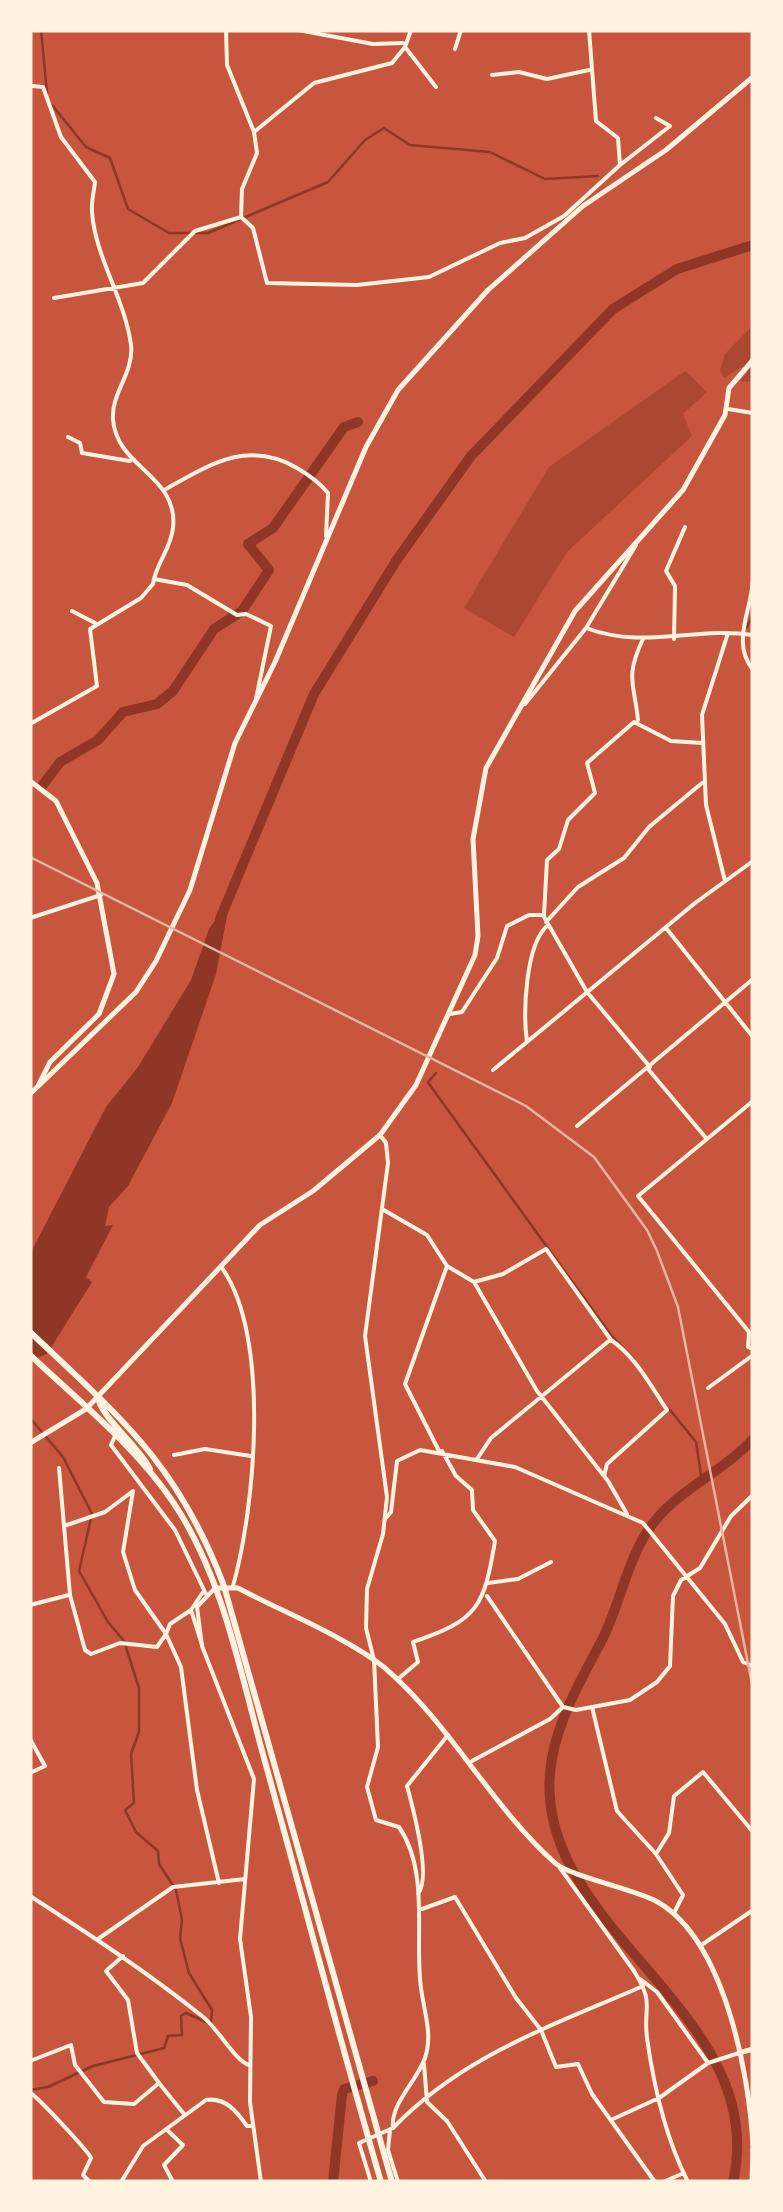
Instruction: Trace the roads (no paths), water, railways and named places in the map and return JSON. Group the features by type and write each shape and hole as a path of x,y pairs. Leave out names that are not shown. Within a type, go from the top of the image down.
{"highway":[{"path":"30,1332 150,1449 184,1495 228,1587 377,2134 395,2182"},
{"path":"30,1355 155,1479 228,1587 381,2182"},
{"path":"95,1394 100,1408 144,1455 155,1479"}],"main road":[{"path":"30,1094 136,992 156,962 190,890 228,759 366,447 411,373 488,290 566,218 666,150 753,77"},
{"path":"30,1443 84,1406 260,1225 313,1191 380,1135 416,1085 450,1014 478,936 473,839 486,768 574,611 683,490 726,408 730,388 753,360"},
{"path":"30,781 62,810 101,894 113,987 99,1014 50,1062 39,1084"},
{"path":"228,1587 374,1660 472,1761 524,1830 563,1869 616,1883 674,1913 712,1969 739,2053 751,2107 752,2182"},
{"path":"739,2053 753,2049"}],"street":[{"path":"226,30 227,65 254,132 257,153 242,189 244,218 268,284 323,281 358,285 429,277 500,243 525,238 566,218 620,165 670,126 656,118"},
{"path":"298,30 374,44 404,45"},
{"path":"254,132 314,83 392,63 410,30"},
{"path":"455,48 461,30"},
{"path":"589,30 596,120 618,138 620,165"},
{"path":"404,45 436,87"},
{"path":"492,75 519,72 547,79 590,70"},
{"path":"32,86 43,86 60,137 95,182 92,217 119,290 131,349 128,376 117,397 113,419 130,461 165,490 174,530 152,572 154,578"},
{"path":"54,298 119,290 143,282 194,234 244,218"},
{"path":"726,408 753,413"},
{"path":"68,437 80,444 82,453 130,461"},
{"path":"165,490 206,466 244,453 278,457 316,480 328,494 326,536"},
{"path":"674,639 674,586 666,570 685,527"},
{"path":"517,710 534,695 586,628 637,541"},
{"path":"30,724 96,686 89,636 95,623 141,598 154,578"},
{"path":"154,578 187,584 237,615 271,626 256,699"},
{"path":"753,580 752,606 741,633 744,655 753,670"},
{"path":"72,612 95,623"},
{"path":"586,628 643,638 674,639 728,632 753,635"},
{"path":"725,881 703,782 702,742 705,700 728,632"},
{"path":"643,638 632,666 631,699 638,722 671,741 702,742"},
{"path":"638,722 587,763 595,793 568,820 559,848 547,860 544,915 587,992 706,1138"},
{"path":"527,1042 525,997 538,936 578,887 624,858 649,827 703,782"},
{"path":"494,1070 666,927 753,861"},
{"path":"30,918 101,894"},
{"path":"450,1014 462,1012 491,968 508,926 529,915 544,915"},
{"path":"666,927 753,1038"},
{"path":"576,1126 753,978"},
{"path":"708,1388 753,1352 748,1347 749,1332 638,1196 753,1101"},
{"path":"380,1135 388,1150 365,1336 387,1496 386,1519 367,1589 366,1628 374,1660 380,1720 367,1800 376,1820 394,1824 404,1832 418,1894 421,1988 428,2024 423,2063 425,2095 486,2182"},
{"path":"382,1209 427,1236 447,1266 474,1282 496,1327 542,1396 604,1476 627,1515"},
{"path":"474,1282 503,1274 546,1250 667,1410 607,1464 604,1476"},
{"path":"59,1468 70,1595 88,1653 125,1644 157,1647 170,1624 191,1610 205,1593 228,1587 240,1564 251,1456 251,1353 229,1278 221,1266"},
{"path":"396,1680 418,1662 413,1642 471,1612 486,1594 495,1541 485,1521 473,1510 472,1490 456,1476 406,1384 447,1266"},
{"path":"477,1459 491,1438 611,1340"},
{"path":"115,1436 111,1445 174,1530 205,1593"},
{"path":"174,1454 205,1449 251,1456"},
{"path":"386,1519 391,1512 397,1461 420,1450 515,1467 648,1526 724,1624 743,1662 753,1666"},
{"path":"134,1483 123,1552 135,1590 166,1634 181,1666 197,1790 219,1883"},
{"path":"63,1526 104,1512 132,1491"},
{"path":"486,1594 563,1708 630,1700 657,1682 670,1666 673,1596 685,1577 700,1568 730,1516 753,1495"},
{"path":"488,1583 518,1579 551,1562"},
{"path":"202,1646 196,1612 205,1593"},
{"path":"30,1604 70,1595"},
{"path":"191,1610 193,1628 254,1779 240,1939 251,2017 252,2126 261,2182"},
{"path":"592,1706 617,1811 656,1854 683,1895 674,1913"},
{"path":"472,1761 563,1708"},
{"path":"418,1894 424,1883 417,1813 407,1786 448,1735"},
{"path":"30,1739 45,1766 30,1774"},
{"path":"656,1854 669,1833 674,1796 704,1772 753,1832"},
{"path":"563,1869 634,1970 650,2001 647,2039 662,2122 688,2182"},
{"path":"98,1939 173,1888 246,1880"},
{"path":"30,1896 123,1956 209,2021 237,2059 250,2065"},
{"path":"420,1909 456,1897 516,1998 541,2030 556,2066 578,2064 592,2094 655,2182"},
{"path":"700,1946 753,1910"},
{"path":"123,1956 106,1970 128,2000 138,2057 184,2114"},
{"path":"638,1978 646,1979 657,1992 709,2063"},
{"path":"371,2182 358,2149 361,2138 391,2129 425,2095 541,2030 596,2002 643,1986"},
{"path":"30,2061 72,2045 75,2065 106,2103 134,2104 159,2084"},
{"path":"613,2119 659,2098 709,2063 739,2053"},
{"path":"395,2182 388,2150 395,2112 423,2063"},
{"path":"30,2092 39,2095 58,2125 88,2150 91,2158 83,2175 90,2182"},
{"path":"121,2182 142,2146 201,2102 216,2099 237,2110 247,2126 252,2126"},
{"path":"166,2129 182,2146 164,2166 173,2182"},
{"path":"664,2182 684,2173"}],"waterway":[{"path":"41,30 47,93"},
{"path":"52,105 86,147 110,158 128,209 169,233 208,233 328,182 365,140 384,128 410,145 490,152 545,179 598,176"},
{"path":"220,919 314,694 396,561 471,456 613,309 677,269 753,245"},
{"path":"42,786 60,762 98,740 123,712 157,704 173,691 214,629 242,611 269,570 248,544 273,528 344,427 358,422"},
{"path":"747,627 753,615"},
{"path":"436,1073 428,1082 611,1335 634,1359"},
{"path":"670,1410 696,1442 702,1481"},
{"path":"30,1418 63,1457 92,1514 79,1571 108,1622 124,1641 139,1688 139,1732 131,1754 134,1803 125,1810 136,1832 158,1851 159,1864 176,1890 182,1920 180,1938 189,1973 212,2010 211,2022"},
{"path":"733,2182 735,2121 717,2066 685,2016 606,1920 573,1871 553,1817 552,1758 566,1712 609,1625 645,1535 677,1499 753,1439"},
{"path":"30,2090 48,2087 93,2066 164,2048 168,2036 182,2035 181,2016 186,2013 206,2022"},
{"path":"333,2182 344,2089 373,2081"}],"railway":[{"path":"30,857 526,1106 594,1157 647,1230 678,1307 753,1689"}]}
